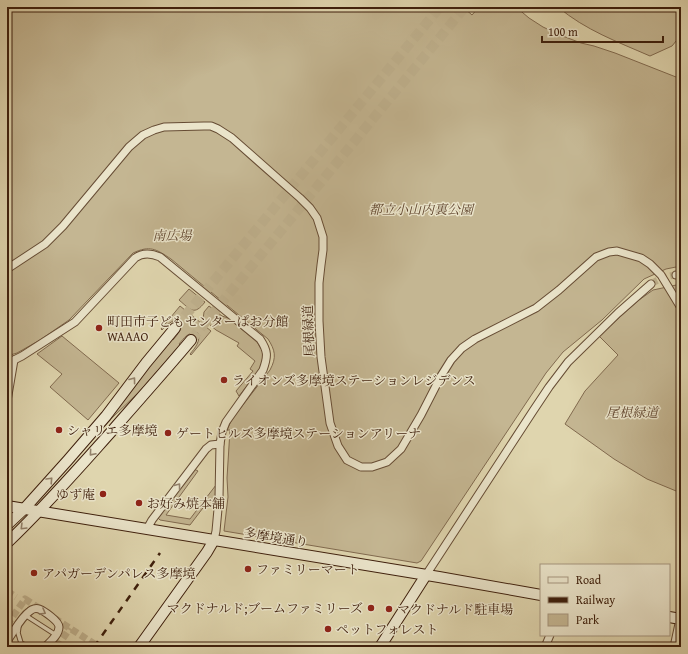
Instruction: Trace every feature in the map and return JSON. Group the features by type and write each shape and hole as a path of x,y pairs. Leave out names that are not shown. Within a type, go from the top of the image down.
{"street":[{"name":"尾根緑道","path":"7,269 45,244 54,236 129,147 143,135 164,127 211,126 225,133 300,198 317,218 323,237 319,283 319,322 321,357 330,424 338,446 347,460 361,467 372,467 386,462 401,449 415,427 451,360 462,348 475,338 536,308 596,257 609,252 617,251 641,258 650,264 661,275 681,308"},
{"path":"7,401 10,361 27,353 72,325 138,255 151,253 155,255 260,339 264,346 267,352 263,370 226,422 222,432 220,444 219,498 214,540 139,647"},
{"path":"380,647 549,387 568,362 618,313 651,284"},
{"path":"7,526 106,416 146,363 175,328"},
{"path":"7,543 61,488 163,374 191,340"},
{"path":"147,529 152,520 206,449 211,445 220,444"},
{"name":"多摩境通り","path":"7,506 540,595"},
{"path":"7,641 25,615 30,610 39,609 56,620 59,626 59,629 52,641 44,646"},
{"path":"670,617 680,619 674,647"},
{"path":"546,647 550,636"}],"lane":[{"path":"25,615 56,635"},
{"path":"20,622 18,633 19,638 21,643 28,647"}],"green space":[{"name":"都立小山内裏公園","path":"7,7 463,7 472,15 479,7 516,7 543,27 560,35 615,53 676,77 681,77 681,266 666,269 644,279 602,320 563,352 546,373 421,561 417,563 224,531 228,497 227,478 230,430 227,430 232,419 270,370 274,361 274,354 268,339 171,259 153,249 144,249 133,253 69,320 40,340 17,353 7,356"},
{"path":"558,7 681,7 681,35 672,46 650,56 591,29"},
{"name":"尾根緑道","path":"681,284 681,493 647,479 614,459 565,424 585,391 618,355 599,336 639,300 653,290"},
{"path":"189,289 205,302 198,309 192,310 179,300"},
{"path":"180,306 211,331 191,355 190,354 196,347 199,339 198,333 192,333 185,337 179,344 180,345 138,393 98,433 133,386 172,339 173,340 178,334 182,322 179,319 172,322 162,330 161,329"},
{"path":"209,306 222,316 228,318 257,342 263,352 264,357 261,368 239,396 236,391 253,371 250,369 255,361 237,346 239,343 216,330 203,319 204,312"},
{"path":"62,336 119,383 88,420 50,387 62,374 37,354"},
{"path":"194,469 198,471 166,515 190,519 216,485 215,500 209,500 190,525 160,520 158,518"}],"tunnel":[{"path":"175,328 440,7"},
{"path":"191,340 465,7"},
{"path":"651,284 663,278 676,275"},
{"path":"7,591 16,597"},
{"path":"7,625 25,599 42,610"},
{"path":"54,618 99,647"},
{"path":"57,647 70,628"}],"railway":[{"path":"94,647 160,553"}],"place":[{"name":"町田市子どもセンターぱお分館 WAAAO","path":"99,328"},
{"name":"ライオンズ多摩境ステーションレジデンス","path":"224,380"},
{"name":"シャリエ多摩境","path":"59,430"},
{"name":"ゲートヒルズ多摩境ステーションアリーナ","path":"168,433"},
{"name":"ゆず庵","path":"103,494"},
{"name":"お好み焼本舗","path":"139,503"},
{"name":"ファミリーマート","path":"248,569"},
{"name":"アパガーデンパレス多摩境","path":"34,573"},
{"name":"マクドナルド;ブームファミリーズ","path":"371,608"},
{"name":"マクドナルド駐車場","path":"389,609"},
{"name":"ペットフォレスト","path":"328,629"}],"park label":[{"name":"南広場","path":"172,235"}]}
